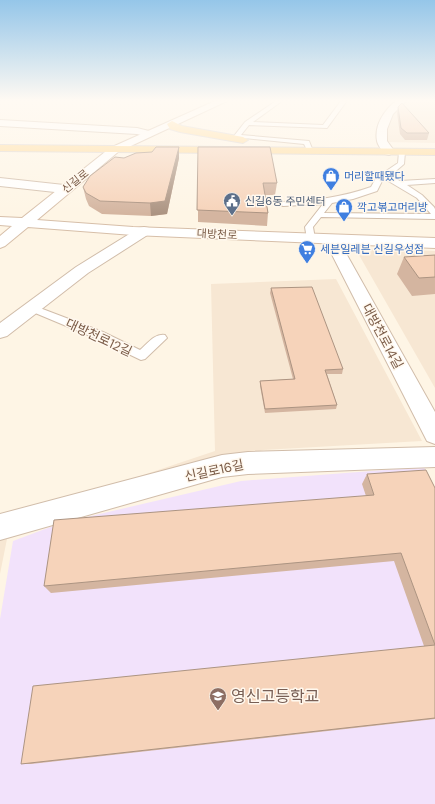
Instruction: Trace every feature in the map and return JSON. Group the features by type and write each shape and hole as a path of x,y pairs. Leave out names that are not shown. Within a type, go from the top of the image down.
{"main road":[{"path":"233,139 310,151"},
{"path":"0,148 435,152"}],"street":[{"name":"신길로","path":"0,243 23,222 114,150 139,139"},
{"path":"382,139 382,142 389,152"},
{"path":"0,182 64,190"},
{"name":"대방천로","path":"0,221 144,231 435,243"},
{"path":"0,332 82,270 144,231"},
{"name":"대방천로14길","path":"331,239 435,434"},
{"name":"신길로16길","path":"0,527 222,466 248,463 435,457"}],"lane":[{"path":"266,139 306,142 310,151"},
{"path":"283,204 329,201 350,197 374,189 378,180 401,164 402,152"},
{"path":"385,176 399,183 423,200 435,216"},
{"path":"399,183 435,181"},
{"path":"423,200 435,199"},
{"path":"312,239 309,227 329,201"},
{"path":"311,203 317,205 320,212"},
{"path":"320,212 435,216"},
{"name":"대방천로12길","path":"32,308 99,335 141,356 161,338"}],"shaded area":[{"path":"387,139 435,139 435,143 387,142"},
{"path":"355,248 435,251 435,388"},
{"path":"336,279 422,441 263,450 7,539 0,574 0,523 215,451 211,284"},
{"name":"영신고등학교","path":"424,467 435,491 435,804 0,804 0,619 13,541 61,523 241,481"}],"building":[{"path":"156,147 179,147 165,201 150,203 100,201 86,193 83,187 90,176 115,157 124,158 136,153 152,152"},
{"path":"198,147 270,147 277,183 263,183 268,213 197,210"},
{"path":"435,255 435,277 419,278 404,257"},
{"path":"312,287 343,369 325,370 337,405 265,409 260,381 295,379 271,288"},
{"path":"426,470 435,488 435,645 401,553 44,586 54,520 374,495 367,474"},
{"path":"435,645 435,718 21,764 33,686"}],"place":[{"name":"머리할때됐다","path":"331,191"},
{"name":"신길6동 주민센터","path":"232,216"},
{"name":"깍고볶고머리방","path":"344,222"},
{"name":"세븐일레븐 신길우성점","path":"307,264"},
{"name":"영신고등학교","path":"218,711"}]}
